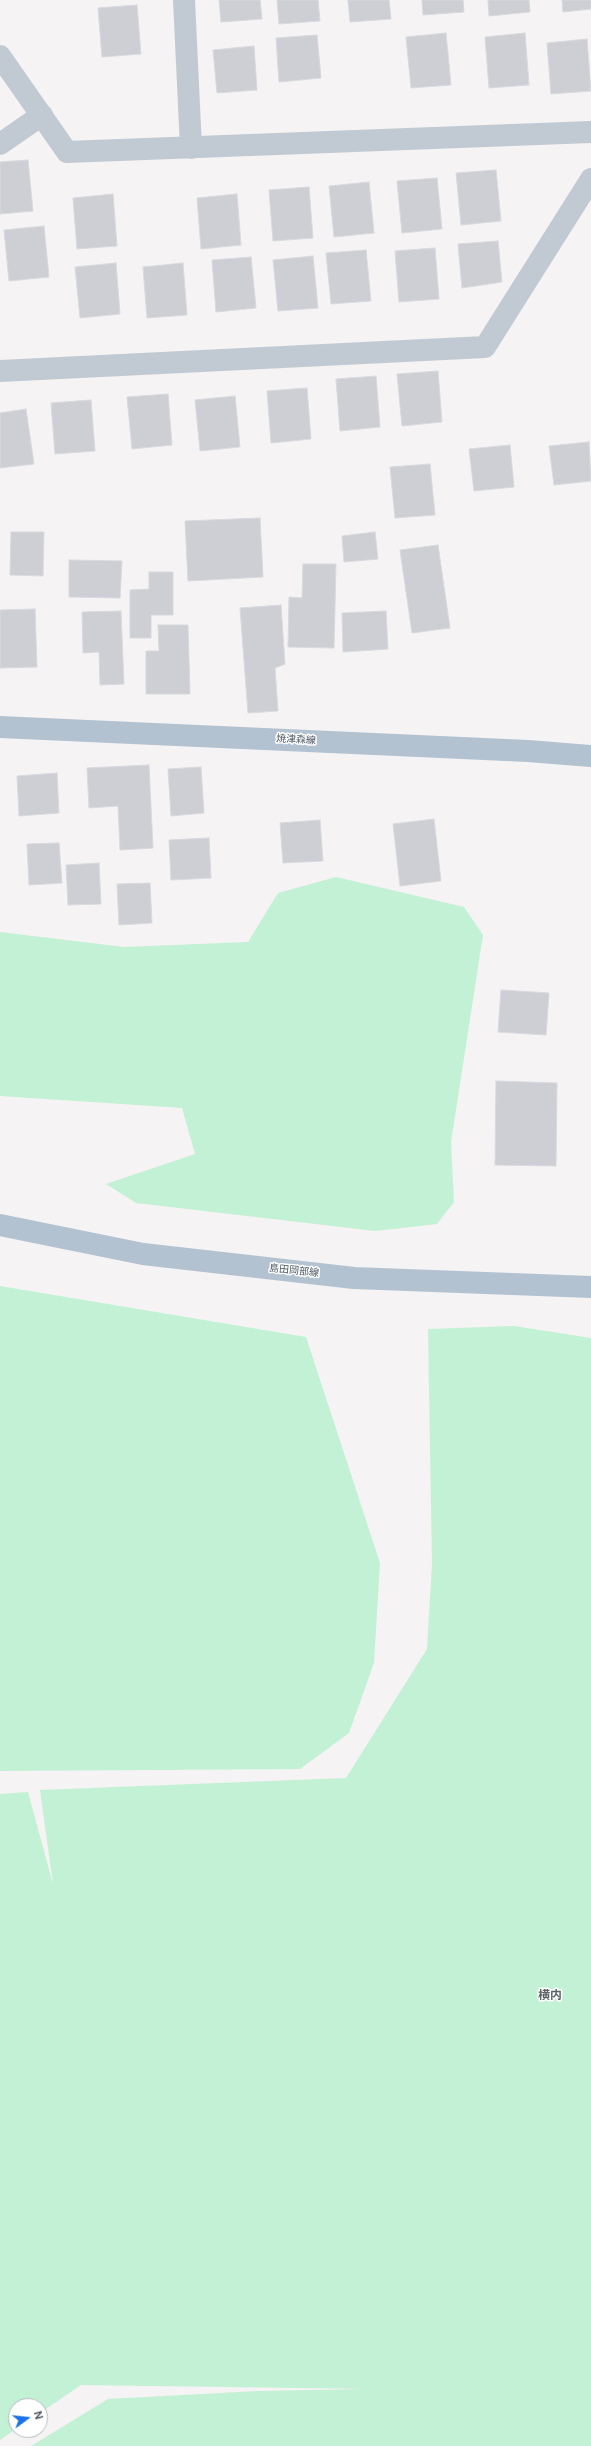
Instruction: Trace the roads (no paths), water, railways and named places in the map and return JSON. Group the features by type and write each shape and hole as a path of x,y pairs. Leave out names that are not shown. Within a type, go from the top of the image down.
{"main road":[{"name":"焼津森線","path":"0,727 512,750 591,756"},
{"name":"島田岡部線","path":"0,1225 143,1254 354,1278 591,1287"}],"street":[{"path":"184,0 191,148"},
{"path":"0,56 67,152 591,132"},
{"path":"0,144 42,115"},
{"path":"0,371 485,347 591,180"}],"district":[{"name":"横内","path":"550,1996"}]}
